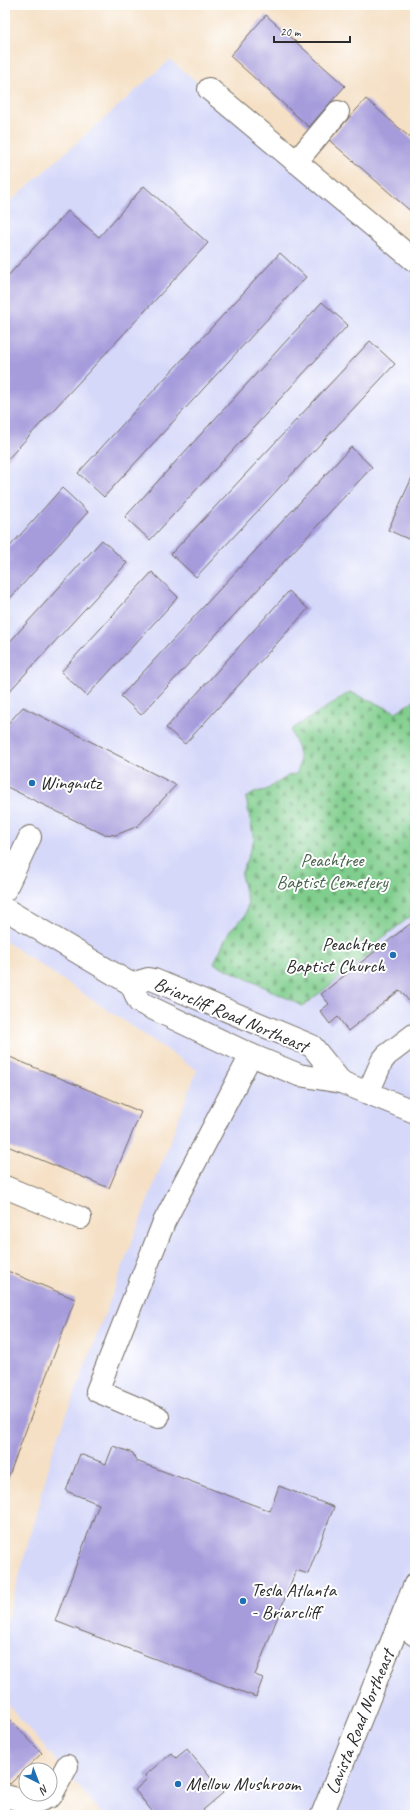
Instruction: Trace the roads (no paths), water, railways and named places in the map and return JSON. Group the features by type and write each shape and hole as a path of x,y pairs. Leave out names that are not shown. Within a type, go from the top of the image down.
{"main road":[{"path":"209,89 415,261"},
{"path":"296,162 338,112"},
{"path":"5,890 30,837"},
{"name":"Briarcliff Road Northeast","path":"5,909 131,984 140,1002 251,1055 299,1075 341,1082 415,1112"},
{"name":"Briarcliff Road Northeast","path":"131,984 154,980 312,1046 341,1082"},
{"path":"368,1093 382,1061 387,1055 415,1034"},
{"path":"158,1417 97,1391 164,1222 251,1055"},
{"path":"5,1187 80,1218"},
{"name":"Lavista Road Northeast","path":"322,1815 407,1629 415,1584"},
{"path":"5,1796 33,1803 51,1796 67,1766"}],"place":[{"name":"Wingnutz","path":"32,783"},
{"name":"Peachtree Baptist Church","path":"393,955"},
{"name":"Tesla Atlanta - Briarcliff","path":"243,1601"},
{"name":"Mellow Mushroom","path":"178,1784"}],"park label":[{"name":"Peachtree Baptist Cemetery","path":"332,871"}]}
